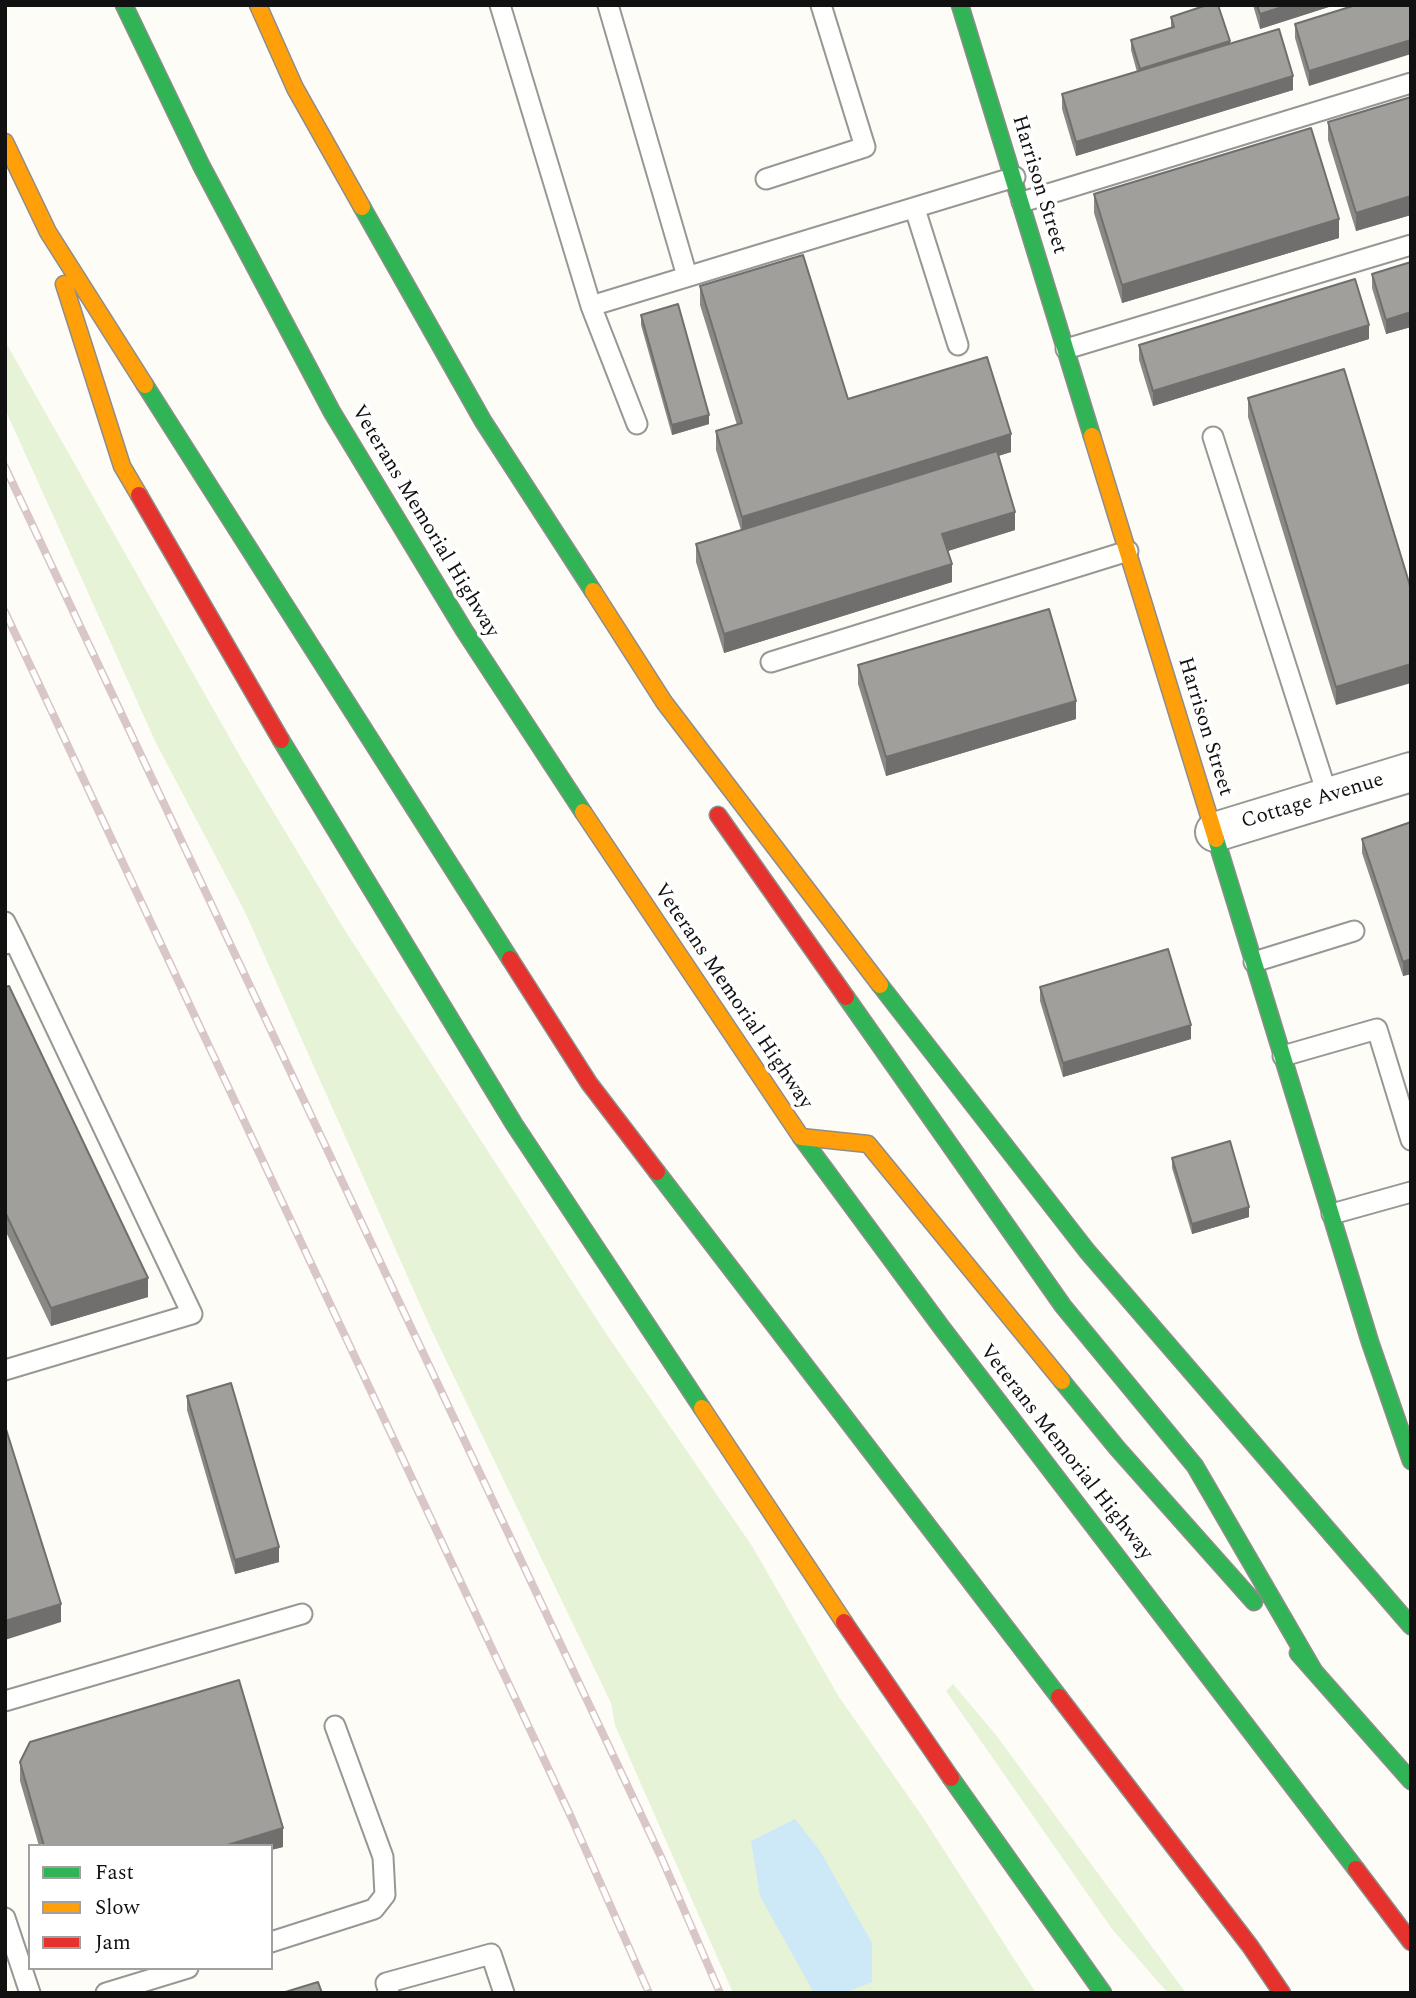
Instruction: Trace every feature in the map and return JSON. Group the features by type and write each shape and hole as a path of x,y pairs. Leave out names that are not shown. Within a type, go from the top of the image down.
{"main road":[{"name":"Veterans Memorial Highway","path":"124,5 201,165 339,423 471,641 801,1137 942,1328 1174,1628 1411,1942"},
{"path":"258,5 295,88 483,421 664,702 1087,1251 1411,1626"},
{"name":"Harrison Street","path":"960,5 1015,177 1370,1342 1411,1461"},
{"path":"5,142 48,232 589,1083 1242,1935 1282,1993"},
{"path":"48,232 122,466 251,690 514,1124 891,1693 1103,1993"},
{"path":"577,569 598,632"},
{"path":"711,805 1063,1306 1195,1466 1314,1671"},
{"path":"801,1137 868,1144 1117,1448 1184,1520 1411,1781"}],"street":[{"name":"Cottage Avenue","path":"1214,832 1411,772"}],"lane":[{"path":"500,5 591,306 637,424"},
{"path":"608,5 687,276"},
{"path":"766,179 865,147 821,5"},
{"path":"1022,202 1411,83"},
{"path":"591,306 1015,177"},
{"path":"915,209 958,345"},
{"path":"1066,349 1411,245"},
{"path":"1213,437 1328,797"},
{"path":"771,662 1128,551"},
{"path":"5,922 10,943 192,1314 5,1370"},
{"path":"1254,962 1354,931"},
{"path":"1283,1056 1377,1029 1411,1140"},
{"path":"1332,1214 1411,1192"},
{"path":"5,1701 302,1615"},
{"path":"273,1941 374,1909 385,1895 383,1857 335,1726"},
{"path":"5,1918 30,1993"},
{"path":"389,1993 386,1983 491,1954 504,1993"},
{"path":"106,1993 181,1970"}],"green space":[{"path":"5,341 241,758 344,929 605,1332 752,1546 839,1697 922,1816 1036,1993 733,1993 615,1725 611,1703 431,1329 245,912 156,743 5,409"},
{"path":"953,1684 996,1735 1186,1993 1168,1993 1112,1929 946,1691"}],"water":[{"path":"795,1819 820,1851 872,1943 872,1982 844,1993 814,1993 760,1896 751,1841"}],"building":[{"path":"1207,5 1218,5 1230,41 1140,69 1131,40 1174,27 1171,17"},
{"path":"1257,5 1289,5 1260,14"},
{"path":"1356,5 1411,5 1411,40 1309,71 1295,24"},
{"path":"1279,29 1293,76 1076,142 1062,94"},
{"path":"1411,97 1411,196 1356,213 1328,122"},
{"path":"1311,128 1339,219 1122,285 1094,194"},
{"path":"803,255 848,399 987,357 1011,434 742,517 716,431 742,423 700,286"},
{"path":"1411,262 1411,312 1386,320 1372,274"},
{"path":"1355,279 1369,325 1153,391 1139,345"},
{"path":"678,304 709,415 672,425 641,315"},
{"path":"1344,369 1411,589 1411,664 1336,687 1248,398"},
{"path":"997,451 1015,512 942,534 952,564 724,634 696,544"},
{"path":"1049,609 1076,701 886,757 858,665"},
{"path":"1411,822 1411,959 1403,962 1362,839"},
{"path":"1168,949 1191,1025 1063,1063 1040,987"},
{"path":"9,986 148,1278 51,1308 5,1212 5,987"},
{"path":"1230,1141 1249,1207 1192,1224 1172,1158"},
{"path":"231,1383 279,1547 235,1560 187,1396"},
{"path":"5,1426 61,1604 5,1621"},
{"path":"239,1680 283,1828 231,1844 43,1844 20,1762 30,1742"},
{"path":"318,1982 322,1993 282,1993"}],"railway":[{"path":"5,467 662,1859 720,1993"},
{"path":"5,612 572,1819 649,1993"}],"traffic: fast":[{"path":"124,5 201,165 332,412 464,630 583,812"},
{"path":"960,5 1092,436"},
{"path":"362,207 483,421 593,591"},
{"path":"145,385 510,959"},
{"path":"281,740 514,1124 702,1408"},
{"path":"1216,839 1370,1342 1411,1461"},
{"path":"880,985 1087,1251 1411,1626"},
{"path":"846,997 1063,1306 1195,1466 1314,1671"},
{"path":"801,1137 942,1328 1356,1869"},
{"path":"657,1172 1059,1697"},
{"path":"1062,1381 1117,1448 1254,1602"},
{"path":"1298,1653 1411,1781"},
{"path":"951,1778 1103,1993"}],"traffic: slow":[{"path":"258,5 295,88 362,207"},
{"path":"5,142 48,232 145,385"},
{"path":"64,284 122,466 139,495"},
{"path":"1092,436 1216,839"},
{"path":"593,591 664,702 880,985"},
{"path":"583,812 801,1137"},
{"path":"801,1137 868,1144 1062,1381"},
{"path":"702,1408 844,1622"}],"traffic: jam":[{"path":"139,495 281,740"},
{"path":"718,815 846,997"},
{"path":"510,959 589,1083 657,1172"},
{"path":"844,1622 951,1778"},
{"path":"1059,1697 1250,1946 1282,1993"},
{"path":"1356,1869 1411,1942"}]}
